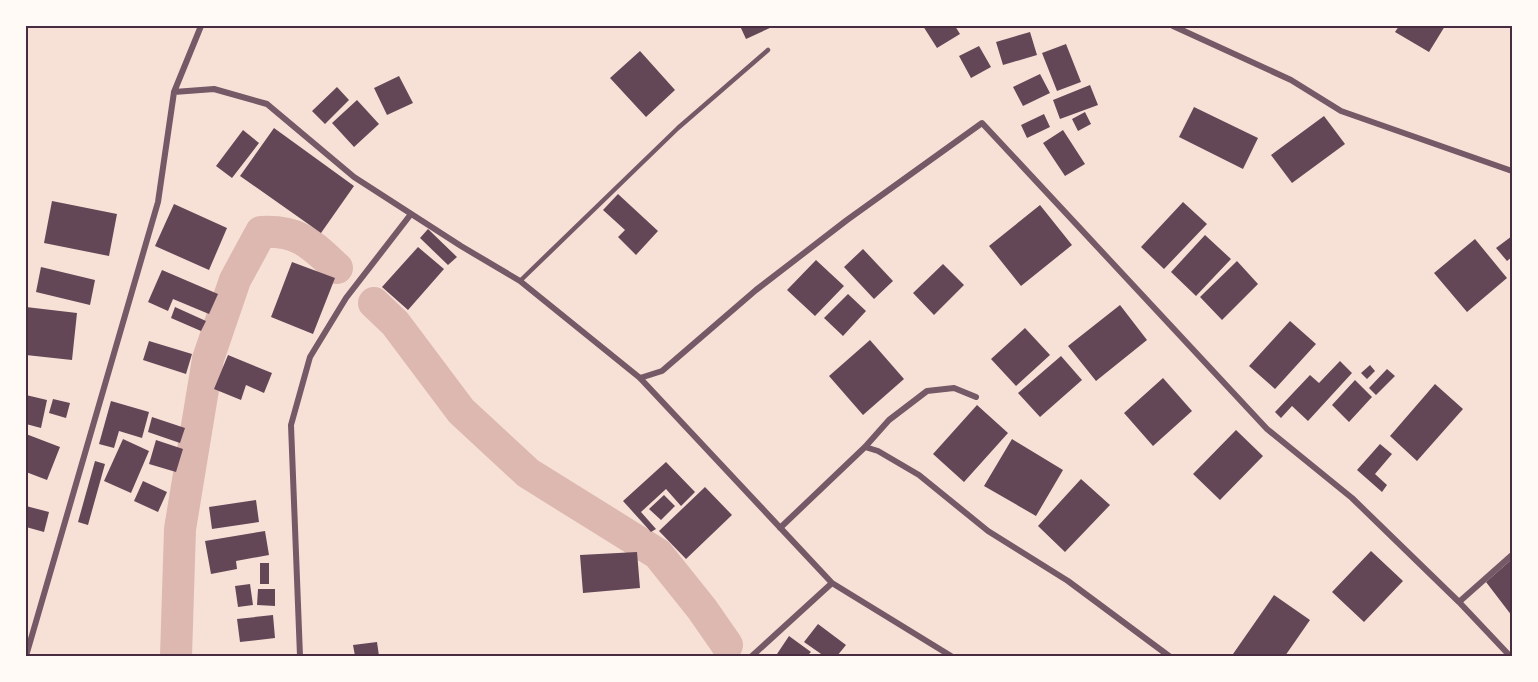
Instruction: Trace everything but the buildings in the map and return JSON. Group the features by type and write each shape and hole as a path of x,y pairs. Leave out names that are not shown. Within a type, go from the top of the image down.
{"street":[{"path":"26,657 158,202 174,92 201,26"},
{"path":"1173,26 1291,80 1341,111 1512,171"},
{"path":"174,92 214,89 267,104 354,177 520,281 640,378 832,583 951,657"},
{"path":"640,378 662,371 756,290 847,220 982,123 1267,429 1352,498 1459,602 1510,657"},
{"path":"300,657 291,425 310,357 346,298 411,214"},
{"path":"780,528 865,447 889,420 927,392 954,388 976,398"},
{"path":"865,447 878,451 919,475 988,531 1068,581 1169,657"},
{"path":"1459,602 1512,555"},
{"path":"752,657 832,583"}],"lane":[{"path":"520,281 678,129 768,50"}],"waterway":[{"path":"176,656 180,529 208,359 235,280 261,232 285,233 304,240 337,268"},
{"path":"374,303 395,323 461,411 528,473 658,554 702,609 727,645"}]}
